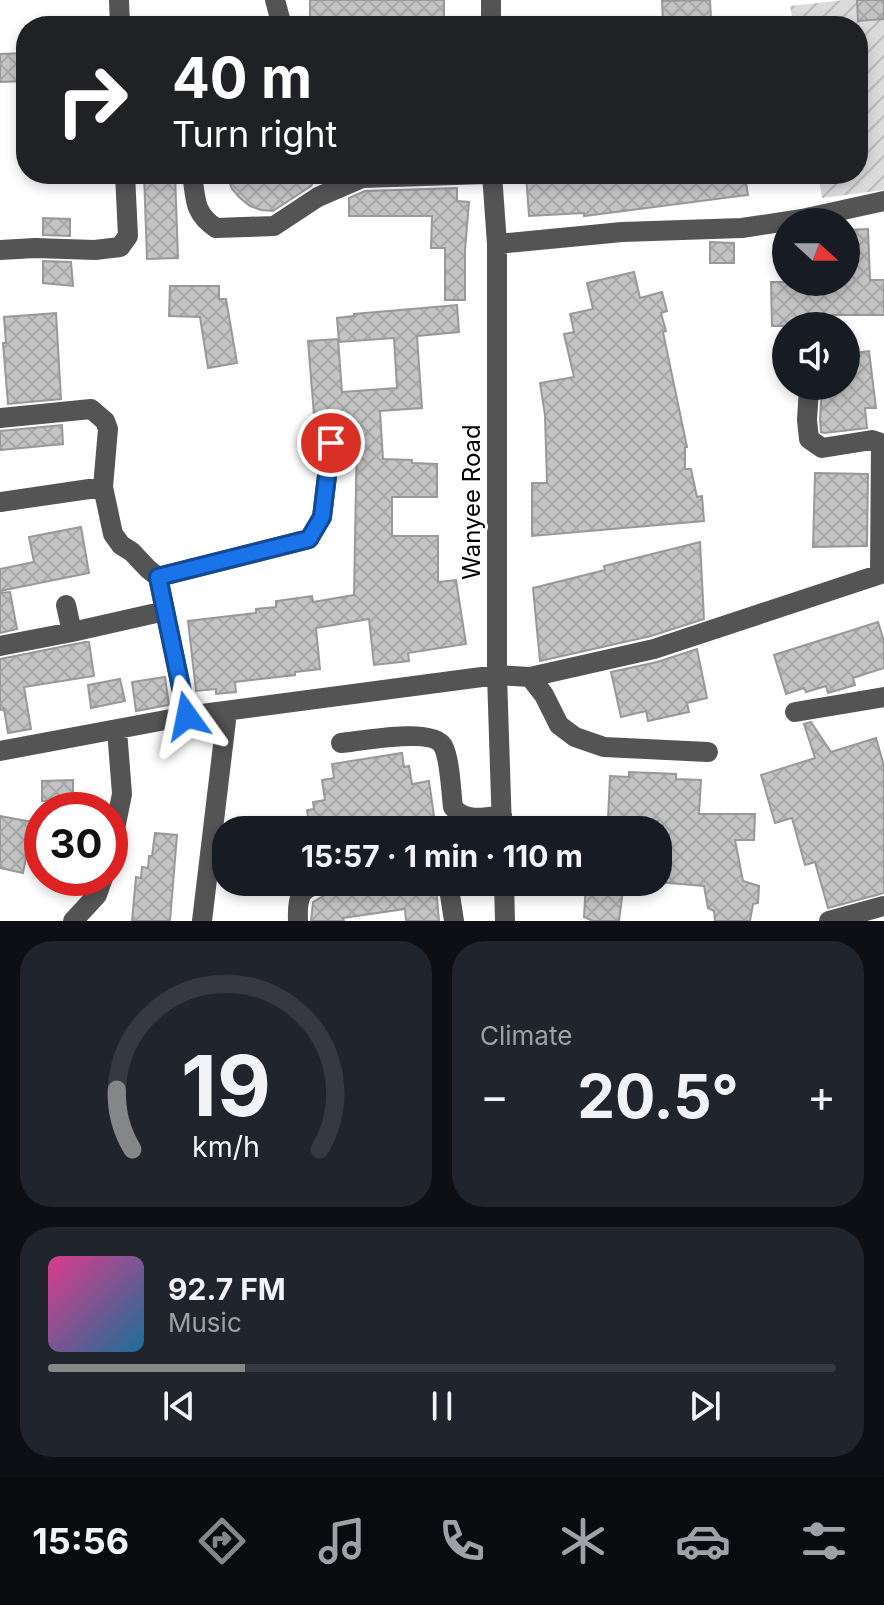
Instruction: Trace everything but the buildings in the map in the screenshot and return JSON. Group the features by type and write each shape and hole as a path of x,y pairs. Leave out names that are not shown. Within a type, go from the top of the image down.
{"street":[{"path":"0,250 120,247 128,236 125,184"},
{"path":"193,184 197,209 216,228 274,226 318,197 348,184"},
{"name":"Wanyee Road","path":"493,184 497,244 497,675 502,816"},
{"path":"497,244 622,232 742,228 884,201"},
{"path":"0,751 187,716 497,675 530,677 654,649 882,574 881,443 872,440 822,448 809,439 808,400"},
{"path":"0,418 91,409 105,421 108,429 103,487 113,534 121,545 158,577 187,716"},
{"path":"158,577 309,539 322,517 331,443"},
{"path":"0,502 103,487"},
{"path":"66,605 72,632"},
{"path":"0,646 165,611"},
{"path":"530,677 544,695 559,725 575,737 604,747 708,752"},
{"path":"795,712 884,697"},
{"path":"202,921 227,712"},
{"path":"117,730 122,792"},
{"path":"341,743 420,735 436,738 445,751 453,807 464,816"},
{"path":"73,921 96,896"},
{"path":"298,921 300,896"},
{"path":"450,896 454,921"},
{"path":"504,896 505,921"},
{"path":"829,921 884,906"}],"shaded area":[{"path":"844,0 884,0 884,190 822,198 820,184 868,184 868,16 792,16 790,6"}],"route":[{"path":"187,716 158,577 309,539 322,517 331,443"}]}
